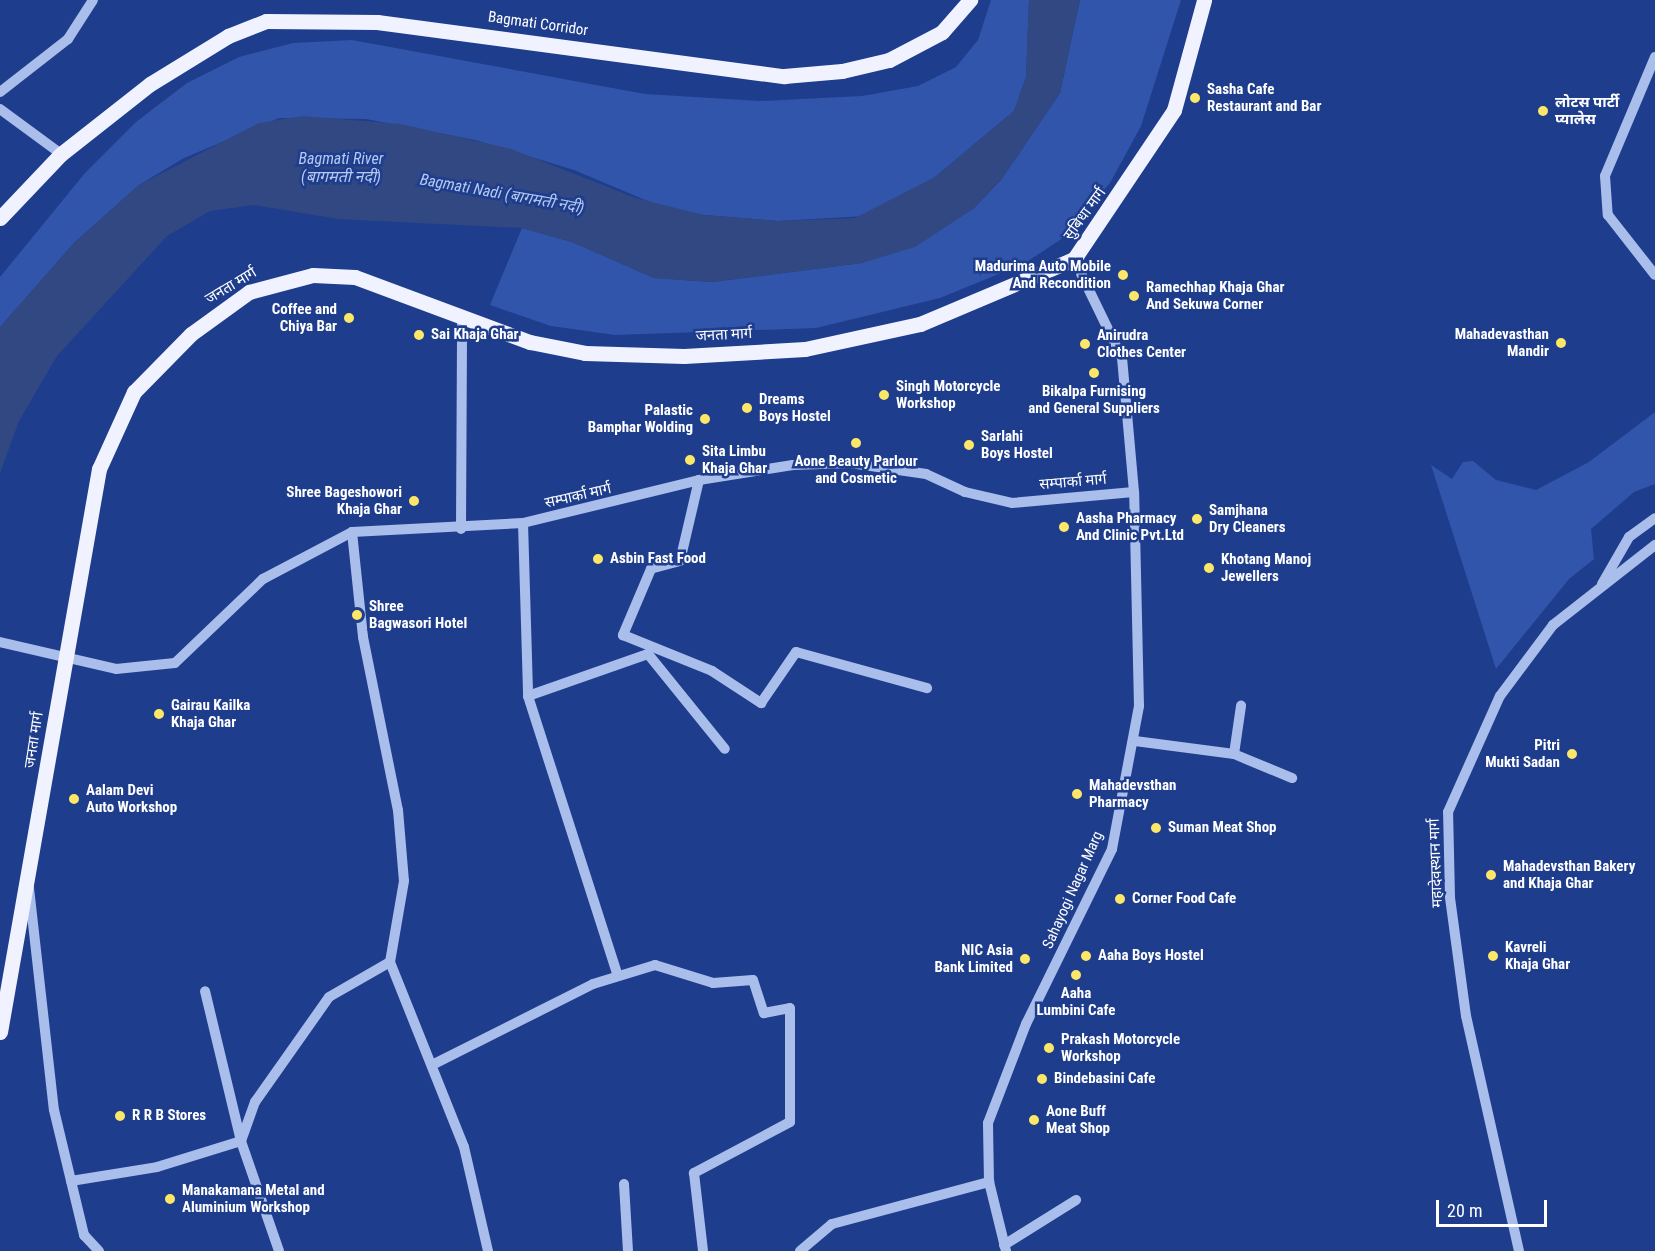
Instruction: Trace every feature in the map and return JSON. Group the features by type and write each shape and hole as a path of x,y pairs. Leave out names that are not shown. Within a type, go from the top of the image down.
{"main road":[{"name":"Bagmati Corridor","path":"0,218 61,154 178,65 266,21 377,21 784,76 842,72 889,60 942,32 970,0"},
{"name":"सुबिधा मार्ग","path":"1074,259 1174,111 1205,3"},
{"name":"जनता मार्ग","path":"0,1032 28,885 90,511 108,444 140,384 191,334 249,292 314,275 355,278 462,315 530,342 585,353 684,356 805,349 920,324 1074,259"}],"street":[{"path":"0,92 68,39 93,0"},
{"path":"1655,57 1605,176 1608,215 1655,275"},
{"path":"0,109 61,154"},
{"name":"सुबिधा मार्ग","path":"1074,259 1122,358 1134,492"},
{"path":"461,529 462,315"},
{"name":"सम्पार्का मार्ग","path":"0,642 65,661 116,669 176,663 263,579 352,532 461,529 523,523 699,480 793,465 850,463 926,474 965,492 1012,502 1134,492"},
{"path":"699,480 680,561 651,569 623,635 712,671 761,703 796,652 927,688"},
{"name":"Sahayogi Nagar Marg","path":"1005,1248 989,1182 988,1123 1026,1024 1112,849 1135,741 1139,706 1134,492"},
{"path":"1590,597 1629,537 1655,518"},
{"path":"523,523 528,696 618,976"},
{"path":"352,532 363,637 398,810 404,881 390,962 432,1065 478,1194 488,1251"},
{"name":"महादेवस्थान मार्ग","path":"1520,1251 1466,1016 1450,897 1448,812 1500,696 1553,625 1655,545"},
{"path":"528,696 648,654 725,749"},
{"path":"1234,754 1241,706"},
{"path":"1135,741 1234,754 1292,778"},
{"path":"28,885 54,1110 84,1234 99,1251"},
{"path":"242,1141 255,1102 330,997 390,962"},
{"path":"432,1065 618,976 655,965 713,982 753,980 764,1013 790,1008 789,1122 694,1173 703,1251"},
{"path":"205,991 242,1141 279,1251"},
{"path":"71,1181 157,1167 242,1141"},
{"path":"800,1251 831,1224 989,1182"},
{"path":"624,1184 628,1251"},
{"path":"1005,1248 1076,1200"}],"shaded area":[{"path":"991,0 1029,0 1026,77 1014,111 935,177 866,216 778,221 704,215 657,205 574,170 475,140 366,119 279,118 184,158 139,185 74,243 0,327 0,277 85,173 136,122 187,83 239,57 293,43 352,40 645,94 760,101 862,96 918,86 956,67 978,40"},
{"path":"1080,0 1181,0 1141,126 1110,183 1060,240 1025,263 940,298 816,328 615,335 551,326 490,305 522,228 572,242 654,278 712,282 862,263 973,209 1001,180 1060,93"},
{"path":"1655,412 1655,484 1634,492 1591,529 1594,559 1569,579 1496,669 1431,465 1452,479 1463,462 1473,461 1496,480 1536,490 1589,462"}],"water":[{"name":"Bagmati River (बागमती नदी)","path":"1029,0 1080,0 1060,93 1001,180 973,209 915,247 862,263 712,282 654,278 572,242 522,228 338,219 254,205 210,211 167,236 57,356 19,421 0,473 0,327 74,243 139,185 259,123 303,116 401,124 511,149 636,198 704,215 778,221 855,218 935,177 1014,111 1026,77"}],"place":[{"name":"Sasha Cafe Restaurant and Bar","path":"1195,98"},
{"name":"लोटस पार्टी प्यालेस","path":"1543,111"},
{"name":"Madurima Auto Mobile And Recondition","path":"1123,275"},
{"name":"Ramechhap Khaja Ghar And Sekuwa Corner","path":"1134,296"},
{"name":"Coffee and Chiya Bar","path":"349,318"},
{"name":"Sai Khaja Ghar","path":"419,335"},
{"name":"Mahadevasthan Mandir","path":"1561,343"},
{"name":"Anirudra Clothes Center","path":"1085,344"},
{"name":"Bikalpa Furnising and General Suppliers","path":"1094,373"},
{"name":"Singh Motorcycle Workshop","path":"884,395"},
{"name":"Dreams Boys Hostel","path":"747,408"},
{"name":"Palastic Bamphar Wolding","path":"705,419"},
{"name":"Aone Beauty Parlour and Cosmetic","path":"856,443"},
{"name":"Sarlahi Boys Hostel","path":"969,445"},
{"name":"Sita Limbu Khaja Ghar","path":"690,460"},
{"name":"Shree Bageshowori Khaja Ghar","path":"414,501"},
{"name":"Samjhana Dry Cleaners","path":"1197,519"},
{"name":"Aasha Pharmacy And Clinic Pvt.Ltd","path":"1064,527"},
{"name":"Asbin Fast Food","path":"598,559"},
{"name":"Khotang Manoj Jewellers","path":"1209,568"},
{"name":"Shree Bagwasori Hotel","path":"357,615"},
{"name":"Gairau Kailka Khaja Ghar","path":"159,714"},
{"name":"Pitri Mukti Sadan","path":"1572,754"},
{"name":"Mahadevsthan Pharmacy","path":"1077,794"},
{"name":"Aalam Devi Auto Workshop","path":"74,799"},
{"name":"Suman Meat Shop","path":"1156,828"},
{"name":"Mahadevsthan Bakery and Khaja Ghar","path":"1491,875"},
{"name":"Corner Food Cafe","path":"1120,899"},
{"name":"Aaha Boys Hostel","path":"1086,956"},
{"name":"Kavreli Khaja Ghar","path":"1493,956"},
{"name":"NIC Asia Bank Limited","path":"1025,959"},
{"name":"Aaha Lumbini Cafe","path":"1076,975"},
{"name":"Prakash Motorcycle Workshop","path":"1049,1048"},
{"name":"Bindebasini Cafe","path":"1042,1079"},
{"name":"R R B Stores","path":"120,1116"},
{"name":"Aone Buff Meat Shop","path":"1034,1120"},
{"name":"Manakamana Metal and Aluminium Workshop","path":"170,1199"}],"water label":[{"name":"Bagmati Nadi (बागमती नदी)","path":"502,194"}]}
